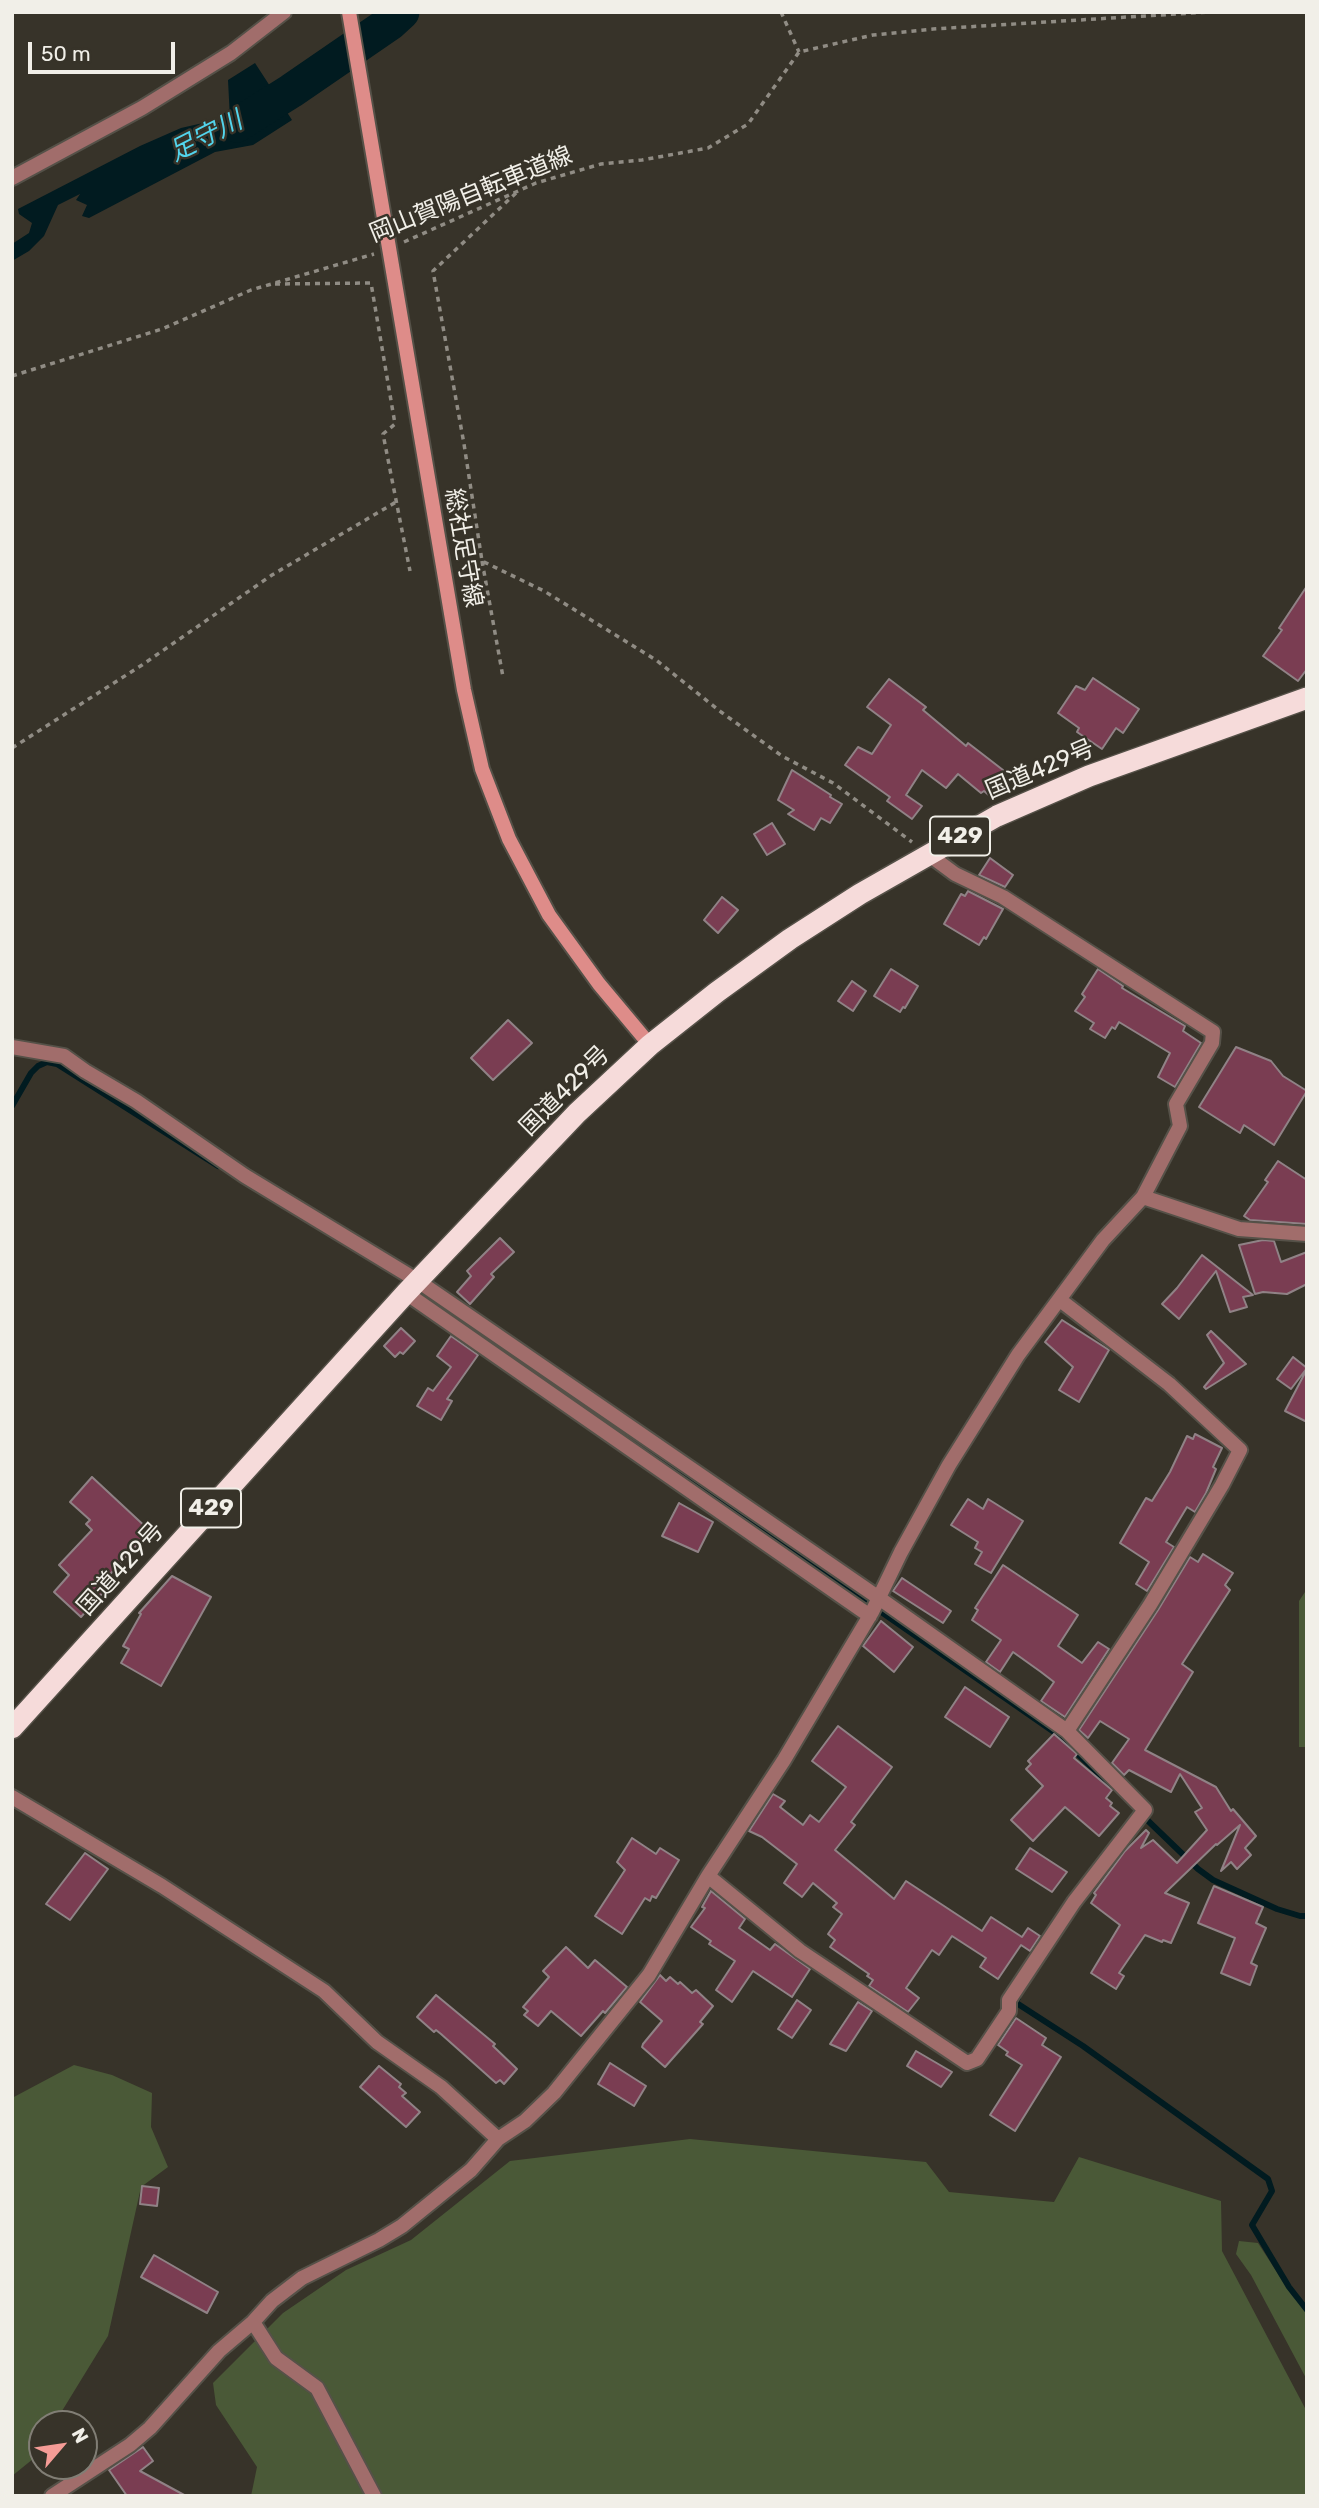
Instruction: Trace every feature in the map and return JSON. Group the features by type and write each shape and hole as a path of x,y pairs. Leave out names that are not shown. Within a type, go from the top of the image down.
{"highway":[{"name":"国道429号","path":"12,1728 413,1286 576,1113 650,1045 790,939 928,854 997,816 1089,776 1307,698"}],"main road":[{"name":"総社足守線","path":"349,12 464,690 482,769 509,839 549,915 599,984 650,1045"}],"street":[{"path":"12,178 142,108 231,54 284,12"},
{"path":"52,2496 130,2445 150,2428 219,2351 253,2322 272,2301 302,2278 402,2226 471,2170 498,2138 526,2120 554,2093 641,1984 784,1760 874,1608 922,1511 982,1409 1018,1355 1103,1240 1143,1197 1180,1126 1176,1104 1212,1043 1213,1032 1003,897 955,874 928,854"},
{"path":"12,1047 64,1056 413,1286 874,1608 1067,1731 1145,1810 1074,1902 1009,2000 1009,2011 983,2050 976,2059 967,2063 800,1951 708,1876"},
{"path":"1143,1197 1240,1228 1307,1234"},
{"path":"1060,1300 1169,1384 1240,1450 1150,1605 1067,1731"},
{"path":"12,1797 162,1886 324,1992 377,2042 441,2087 498,2138"},
{"path":"253,2322 276,2358 317,2388 374,2496"}],"path":[{"path":"781,12 799,52 873,35 933,29 1209,12"},
{"name":"岡山賀陽自転車道線","path":"12,376 162,329 251,290 390,249 537,183 601,164 642,160 708,148 748,124 799,52"},
{"path":"503,677 433,271 519,190"},
{"path":"269,284 371,283 395,425 383,434 410,571"},
{"path":"12,748 142,665 272,575 396,502"},
{"path":"482,561 544,591 656,660 782,756 833,783 928,854"}],"green space":[{"path":"1307,1589 1307,1747 1299,1747 1299,1601"},
{"path":"74,2065 112,2075 152,2093 151,2127 168,2167 141,2187 108,2336 63,2410 28,2410 28,2463 12,2476 12,2098"},
{"path":"690,2139 926,2162 949,2192 1054,2202 1079,2157 1221,2201 1222,2251 1306,2410 1307,2496 251,2496 257,2467 216,2405 213,2383 283,2313 346,2270 411,2240 510,2161"},
{"path":"1239,2241 1258,2243 1307,2313 1307,2380 1251,2275 1236,2254"}],"water":[{"path":"255,63 292,120 253,145 215,152 89,218 82,216 87,205 76,200 80,194 58,205 44,236 29,251 12,261 12,244 29,233 32,223 19,214 18,209 140,146 181,128 203,123 220,123 230,119 228,80"}],"building":[{"path":"1307,586 1307,669 1298,681 1263,656 1282,630 1279,628"},
{"path":"1093,678 1139,709 1123,733 1116,728 1102,749 1077,732 1079,728 1058,713 1076,686 1085,690"},
{"path":"889,679 926,707 923,710 966,746 968,743 1003,770 991,797 984,791 981,793 958,774 946,788 922,770 906,795 922,806 912,819 887,801 890,797 845,765 858,747 872,754 891,725 867,707"},
{"path":"792,770 842,804 830,823 821,818 814,830 788,814 794,810 778,800"},
{"path":"772,823 785,844 767,855 754,834"},
{"path":"990,858 1013,875 1005,887 979,875"},
{"path":"968,891 1003,909 986,939 984,937 979,945 944,924 961,894 965,896"},
{"path":"722,897 738,910 718,933 704,920"},
{"path":"891,969 918,986 900,1012 874,996"},
{"path":"1098,969 1123,986 1122,988 1185,1026 1183,1031 1201,1043 1175,1087 1158,1077 1170,1053 1119,1022 1105,1038 1090,1029 1094,1023 1075,1011"},
{"path":"852,981 866,991 853,1011 838,1001"},
{"path":"508,1020 532,1043 493,1080 471,1058"},
{"path":"1236,1047 1271,1061 1283,1076 1307,1091 1274,1145 1244,1125 1240,1133 1199,1107"},
{"path":"1278,1161 1307,1180 1307,1224 1250,1220 1244,1216 1268,1182 1265,1180"},
{"path":"500,1238 514,1252 491,1274 494,1277 470,1304 457,1292 471,1276 467,1271"},
{"path":"1263,1240 1274,1241 1281,1262 1307,1252 1307,1284 1287,1294 1255,1294 1239,1245"},
{"path":"1202,1255 1253,1295 1243,1297 1247,1307 1230,1312 1216,1271 1179,1319 1162,1304"},
{"path":"1062,1320 1109,1350 1079,1402 1059,1390 1073,1367 1045,1342"},
{"path":"401,1328 415,1341 403,1354 400,1352 395,1357 384,1346"},
{"path":"1211,1331 1246,1364 1206,1389 1204,1387 1224,1363 1207,1335"},
{"path":"451,1336 478,1355 447,1399 452,1401 441,1420 417,1406 428,1388 433,1391 451,1367 437,1356"},
{"path":"1293,1357 1307,1368 1291,1389 1277,1379"},
{"path":"1307,1369 1307,1422 1285,1411"},
{"path":"1195,1434 1222,1448 1213,1467 1216,1469 1195,1512 1187,1507 1166,1542 1174,1547 1147,1591 1136,1584 1149,1562 1120,1543 1146,1498 1152,1501 1187,1436 1193,1439"},
{"path":"92,1477 150,1531 102,1583 107,1588 81,1617 54,1592 69,1575 59,1565 92,1530 86,1524 90,1520 70,1502"},
{"path":"968,1499 983,1509 988,1499 1023,1521 991,1573 975,1564 982,1552 975,1548 978,1542 951,1525"},
{"path":"679,1503 713,1522 698,1552 662,1536"},
{"path":"1203,1554 1233,1573 1225,1585 1230,1590 1182,1664 1193,1672 1145,1750 1216,1787 1231,1811 1233,1809 1256,1836 1245,1848 1251,1855 1237,1869 1231,1862 1221,1871 1240,1825 1165,1893 1189,1903 1171,1943 1145,1935 1119,1973 1124,1976 1116,1989 1091,1973 1120,1925 1091,1903 1096,1895 1094,1893 1125,1851 1146,1830 1149,1833 1141,1848 1153,1840 1177,1863 1207,1830 1195,1812 1202,1808 1180,1774 1171,1792 1129,1770 1124,1775 1112,1763 1129,1739 1100,1721 1088,1738 1079,1730 1190,1557 1198,1562"},
{"path":"1003,1565 1078,1615 1058,1646 1082,1663 1098,1642 1109,1649 1065,1717 1041,1701 1054,1682 1013,1652 1000,1672 986,1662 1001,1640 972,1620 978,1610 975,1608"},
{"path":"172,1576 211,1597 161,1686 121,1663 129,1649 123,1646 141,1614 139,1613"},
{"path":"902,1578 951,1611 943,1623 893,1591"},
{"path":"881,1621 913,1647 894,1672 863,1646"},
{"path":"965,1687 1009,1717 990,1747 945,1717"},
{"path":"838,1726 892,1767 851,1822 855,1825 835,1850 894,1899 906,1881 982,1931 991,1917 1022,1937 1028,1928 1040,1936 1030,1951 1021,1945 998,1979 980,1967 986,1958 952,1936 939,1955 932,1950 906,1988 919,1998 908,2012 869,1986 873,1980 867,1976 869,1974 830,1947 835,1940 828,1934 842,1914 833,1907 837,1903 813,1883 802,1897 784,1883 797,1864 762,1837 749,1831 773,1794 785,1801 780,1807 803,1825 810,1815 819,1822 846,1787 812,1761"},
{"path":"1054,1734 1077,1754 1074,1758 1112,1790 1106,1798 1112,1803 1110,1806 1119,1813 1099,1836 1065,1807 1033,1841 1011,1820 1043,1786 1026,1769 1031,1764 1028,1761"},
{"path":"632,1838 656,1854 660,1848 679,1860 656,1898 652,1896 650,1901 645,1898 622,1934 595,1916 625,1870 617,1862"},
{"path":"1030,1848 1067,1872 1052,1892 1016,1869"},
{"path":"85,1853 108,1869 70,1920 46,1904"},
{"path":"1214,1886 1263,1907 1256,1923 1266,1928 1251,1963 1257,1966 1250,1985 1221,1973 1235,1938 1198,1923"},
{"path":"711,1891 745,1919 739,1928 770,1950 775,1944 810,1969 792,1997 753,1971 732,2002 716,1990 735,1961 709,1944 711,1941 691,1927 705,1908 702,1907"},
{"path":"566,1947 588,1968 595,1960 627,1987 581,2036 551,2011 538,2026 524,2015 528,2011 523,2007 549,1977 543,1971"},
{"path":"660,1975 666,1981 670,1977 678,1984 680,1982 692,1993 696,1990 713,2006 700,2022 703,2024 665,2067 642,2047 662,2021 640,2002"},
{"path":"436,1995 495,2044 493,2046 517,2069 504,2084 500,2080 496,2083 441,2034 436,2030 434,2032 417,2017"},
{"path":"797,2000 811,2010 792,2038 778,2029"},
{"path":"858,2002 872,2011 846,2051 830,2044"},
{"path":"1016,2018 1046,2038 1042,2045 1061,2057 1015,2131 990,2115 1022,2065 1006,2055 1008,2052 998,2045"},
{"path":"916,2051 952,2072 941,2087 907,2066"},
{"path":"610,2063 646,2086 634,2106 598,2084"},
{"path":"379,2066 401,2084 399,2087 406,2093 402,2096 420,2112 406,2127 360,2087"},
{"path":"142,2186 159,2188 157,2206 140,2204"},
{"path":"154,2255 218,2292 207,2313 141,2277"},
{"path":"143,2447 153,2461 140,2471 186,2496 127,2496 109,2470"}],"waterway":[{"name":"足守川","path":"237,125 291,91 402,12"},
{"path":"12,1106 38,1066 47,1062 57,1064 218,1166"},
{"path":"415,1288 1054,1732 1112,1786"},
{"path":"1142,1815 1213,1880 1277,1909 1307,1916"},
{"path":"1018,1998 1015,2002 1083,2046 1268,2179 1272,2191 1252,2225 1289,2287 1307,2310"}]}
